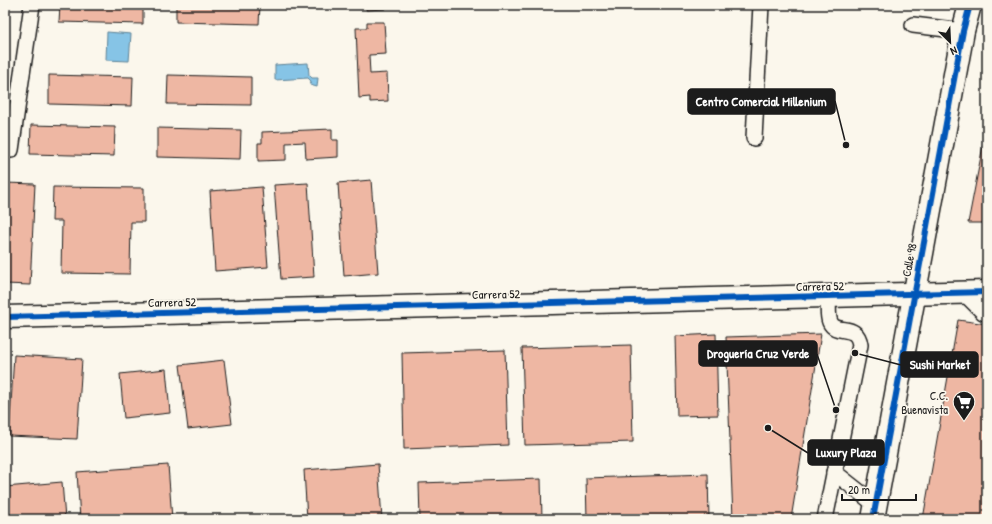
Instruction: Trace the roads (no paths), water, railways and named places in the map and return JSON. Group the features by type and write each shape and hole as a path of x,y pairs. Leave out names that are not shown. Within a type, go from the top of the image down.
{"street":[{"name":"Calle 98","path":"875,512 963,31 970,5"},
{"name":"Carrera 52","path":"5,317 987,292"}],"lane":[{"path":"11,150 32,5"},
{"path":"754,138 761,5"},
{"path":"913,25 963,31"},
{"path":"964,293 983,312 987,314"},
{"path":"825,519 860,345 856,334 852,331 837,329 831,323 829,318 828,297"},
{"path":"834,472 875,512"}],"water":[{"path":"107,32 131,34 129,61 106,60"},
{"path":"308,63 309,75 312,78 318,78 317,87 310,85 311,81 308,78 275,80 275,65"}],"place":[{"name":"Centro Comercial Millenium","path":"846,145"},
{"name":"Sushi Market","path":"855,353"},
{"name":"Droguería Cruz Verde","path":"836,410"},
{"name":"C.C. Buenavista","path":"964,422"},
{"name":"Luxury Plaza","path":"768,428"}]}
